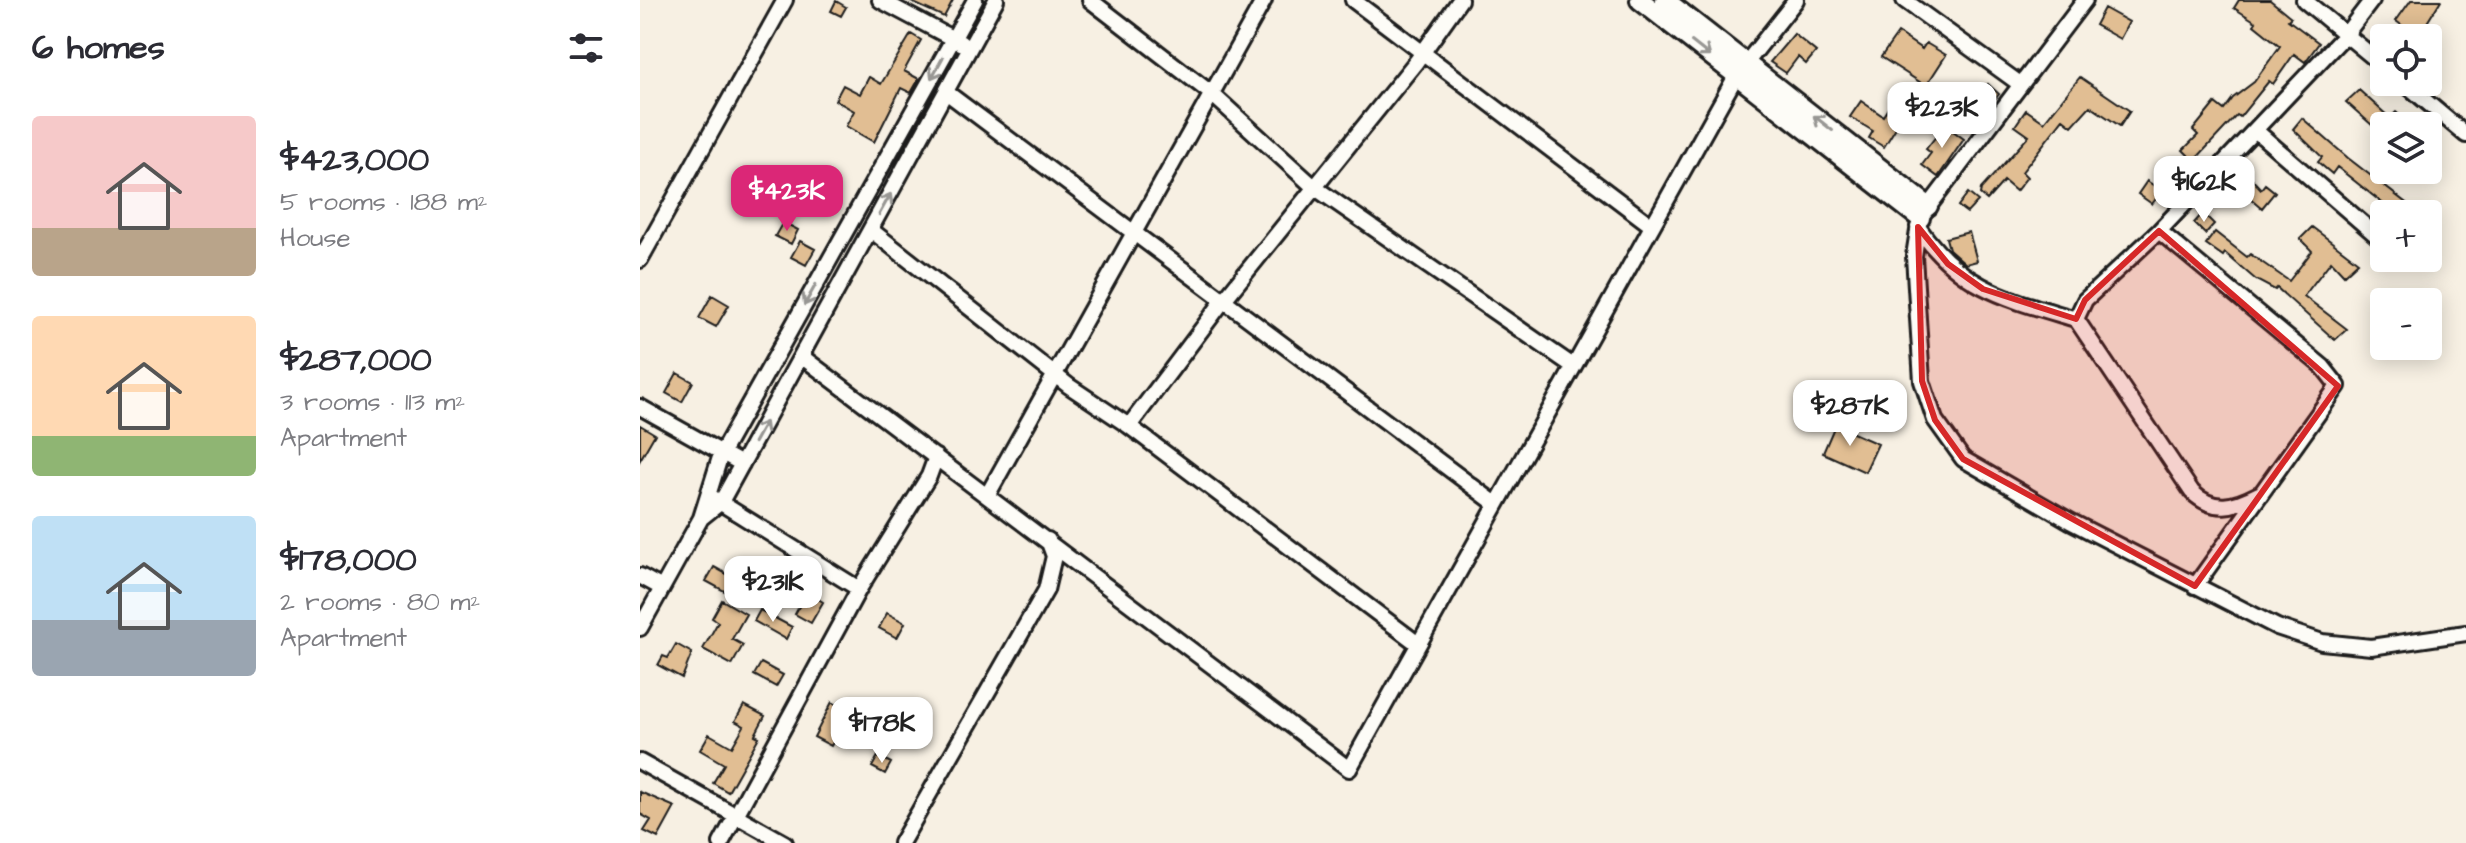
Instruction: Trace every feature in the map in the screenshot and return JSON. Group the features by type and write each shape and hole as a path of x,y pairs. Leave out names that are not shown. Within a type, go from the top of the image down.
{"street":[{"path":"640,260 785,0"},
{"path":"880,0 970,48"},
{"path":"640,628 701,518 721,454 975,0"},
{"path":"701,518 721,502 996,0"},
{"path":"1090,0 1212,94 1314,187 1573,366"},
{"path":"988,494 1264,0"},
{"path":"1353,0 1652,226"},
{"path":"1129,426 1223,301 1423,52 1460,0"},
{"path":"1640,0 1741,70"},
{"path":"1665,0 1741,70 1922,217 1948,264 1983,289 2018,304 2076,319 2192,492 2203,503 2224,508 2263,492"},
{"path":"801,356 1349,769 1741,70 1796,0"},
{"path":"1904,0 2020,84"},
{"path":"2085,0 1922,217 1914,256 1922,381 1935,420 1963,459 2070,521 2277,627 2322,642 2371,647 2466,633"},
{"path":"2304,0 2370,54"},
{"path":"2076,319 2085,300 2159,231 2346,34 2372,0"},
{"path":"946,92 1496,504"},
{"path":"2420,96 2466,135"},
{"path":"2255,130 2370,230"},
{"path":"871,230 1055,373 1418,644"},
{"path":"2159,231 2323,367 2338,386 2195,586"},
{"path":"640,407 742,464"},
{"path":"721,843 859,589 929,476 936,457"},
{"path":"707,494 859,589"},
{"path":"901,843 1046,590 1054,556 1048,540"},
{"path":"640,576 662,588"},
{"path":"640,762 785,843"}],"highlighted area":[{"path":"1918,227 1948,264 1983,289 2076,319 2085,300 2159,231 2338,386 2195,586 1963,459 1935,420 1922,381"}],"building":[{"path":"907,0 953,0 944,17"},
{"path":"2239,0 2270,0 2291,17 2288,20 2319,43 2305,62 2294,54 2273,84 2269,81 2240,117 2237,115 2194,161 2183,150 2198,135 2193,130 2215,103 2224,110 2233,98 2254,82 2280,46 2254,25 2256,22 2234,8"},
{"path":"2411,0 2441,0 2426,24 2400,24 2396,21"},
{"path":"836,1 846,7 841,16 831,11"},
{"path":"2104,8 2129,22 2120,39 2095,25"},
{"path":"1898,33 1922,49 1926,43 1946,55 1926,86 1881,57"},
{"path":"911,34 921,40 904,71 919,79 911,93 901,88 874,142 846,126 854,111 835,100 843,85 860,94 869,77 881,84"},
{"path":"1794,34 1816,52 1806,64 1798,57 1786,73 1770,62"},
{"path":"2080,77 2130,111 2120,126 2090,106 2072,126 2063,119 2022,172 2027,177 2016,191 2004,181 1987,200 1980,194 1981,189 2029,136 2015,126 2026,110 2044,122"},
{"path":"1988,84 1999,94 1984,113 1972,104"},
{"path":"2359,90 2383,112 2370,112 2370,123 2346,102"},
{"path":"1861,101 1883,116 1892,102 1906,111 1884,147 1869,138 1873,131 1850,117"},
{"path":"2302,118 2370,175 2370,184 2382,184 2402,200 2378,200 2337,167 2332,174 2318,162 2322,157 2293,129"},
{"path":"1945,125 1964,139 1938,177 1922,165 1931,153 1926,149"},
{"path":"798,171 815,181 802,205 784,195"},
{"path":"2248,175 2261,189 2265,184 2275,192 2262,208 2237,187"},
{"path":"2147,181 2162,191 2152,204 2138,194"},
{"path":"1968,193 1978,201 1967,213 1958,206"},
{"path":"2203,213 2214,224 2205,234 2194,223"},
{"path":"783,222 798,230 791,244 775,236"},
{"path":"2312,227 2358,262 2344,275 2331,261 2304,296 2347,329 2335,340 2277,288 2275,290 2256,280 2225,253 2223,256 2206,244 2215,232 2247,257 2250,254 2289,281 2312,251 2300,239"},
{"path":"1969,232 1977,261 1966,264 1949,249 1946,238"},
{"path":"800,241 815,249 806,265 791,257"},
{"path":"712,295 729,305 716,327 699,318"},
{"path":"677,373 693,382 682,402 666,393"},
{"path":"640,425 655,434 640,460"},
{"path":"1835,425 1878,444 1865,472 1823,453"},
{"path":"714,567 734,578 726,592 706,581"},
{"path":"807,592 823,602 811,623 795,614"},
{"path":"722,600 746,614 732,639 743,645 732,665 703,649 718,622 712,618"},
{"path":"760,610 792,627 786,639 754,621"},
{"path":"887,613 905,623 897,638 879,628"},
{"path":"676,644 692,653 682,678 658,665 663,656 668,658"},
{"path":"761,663 783,675 776,687 754,675"},
{"path":"832,702 855,715 847,727 843,725 831,746 814,737"},
{"path":"744,705 765,716 755,735 759,737 728,792 713,783 724,764 700,750 709,734 732,747 744,726 735,721"},
{"path":"878,756 891,763 885,774 872,767"},
{"path":"640,792 675,807 658,838 644,831 651,820 640,814"}]}
